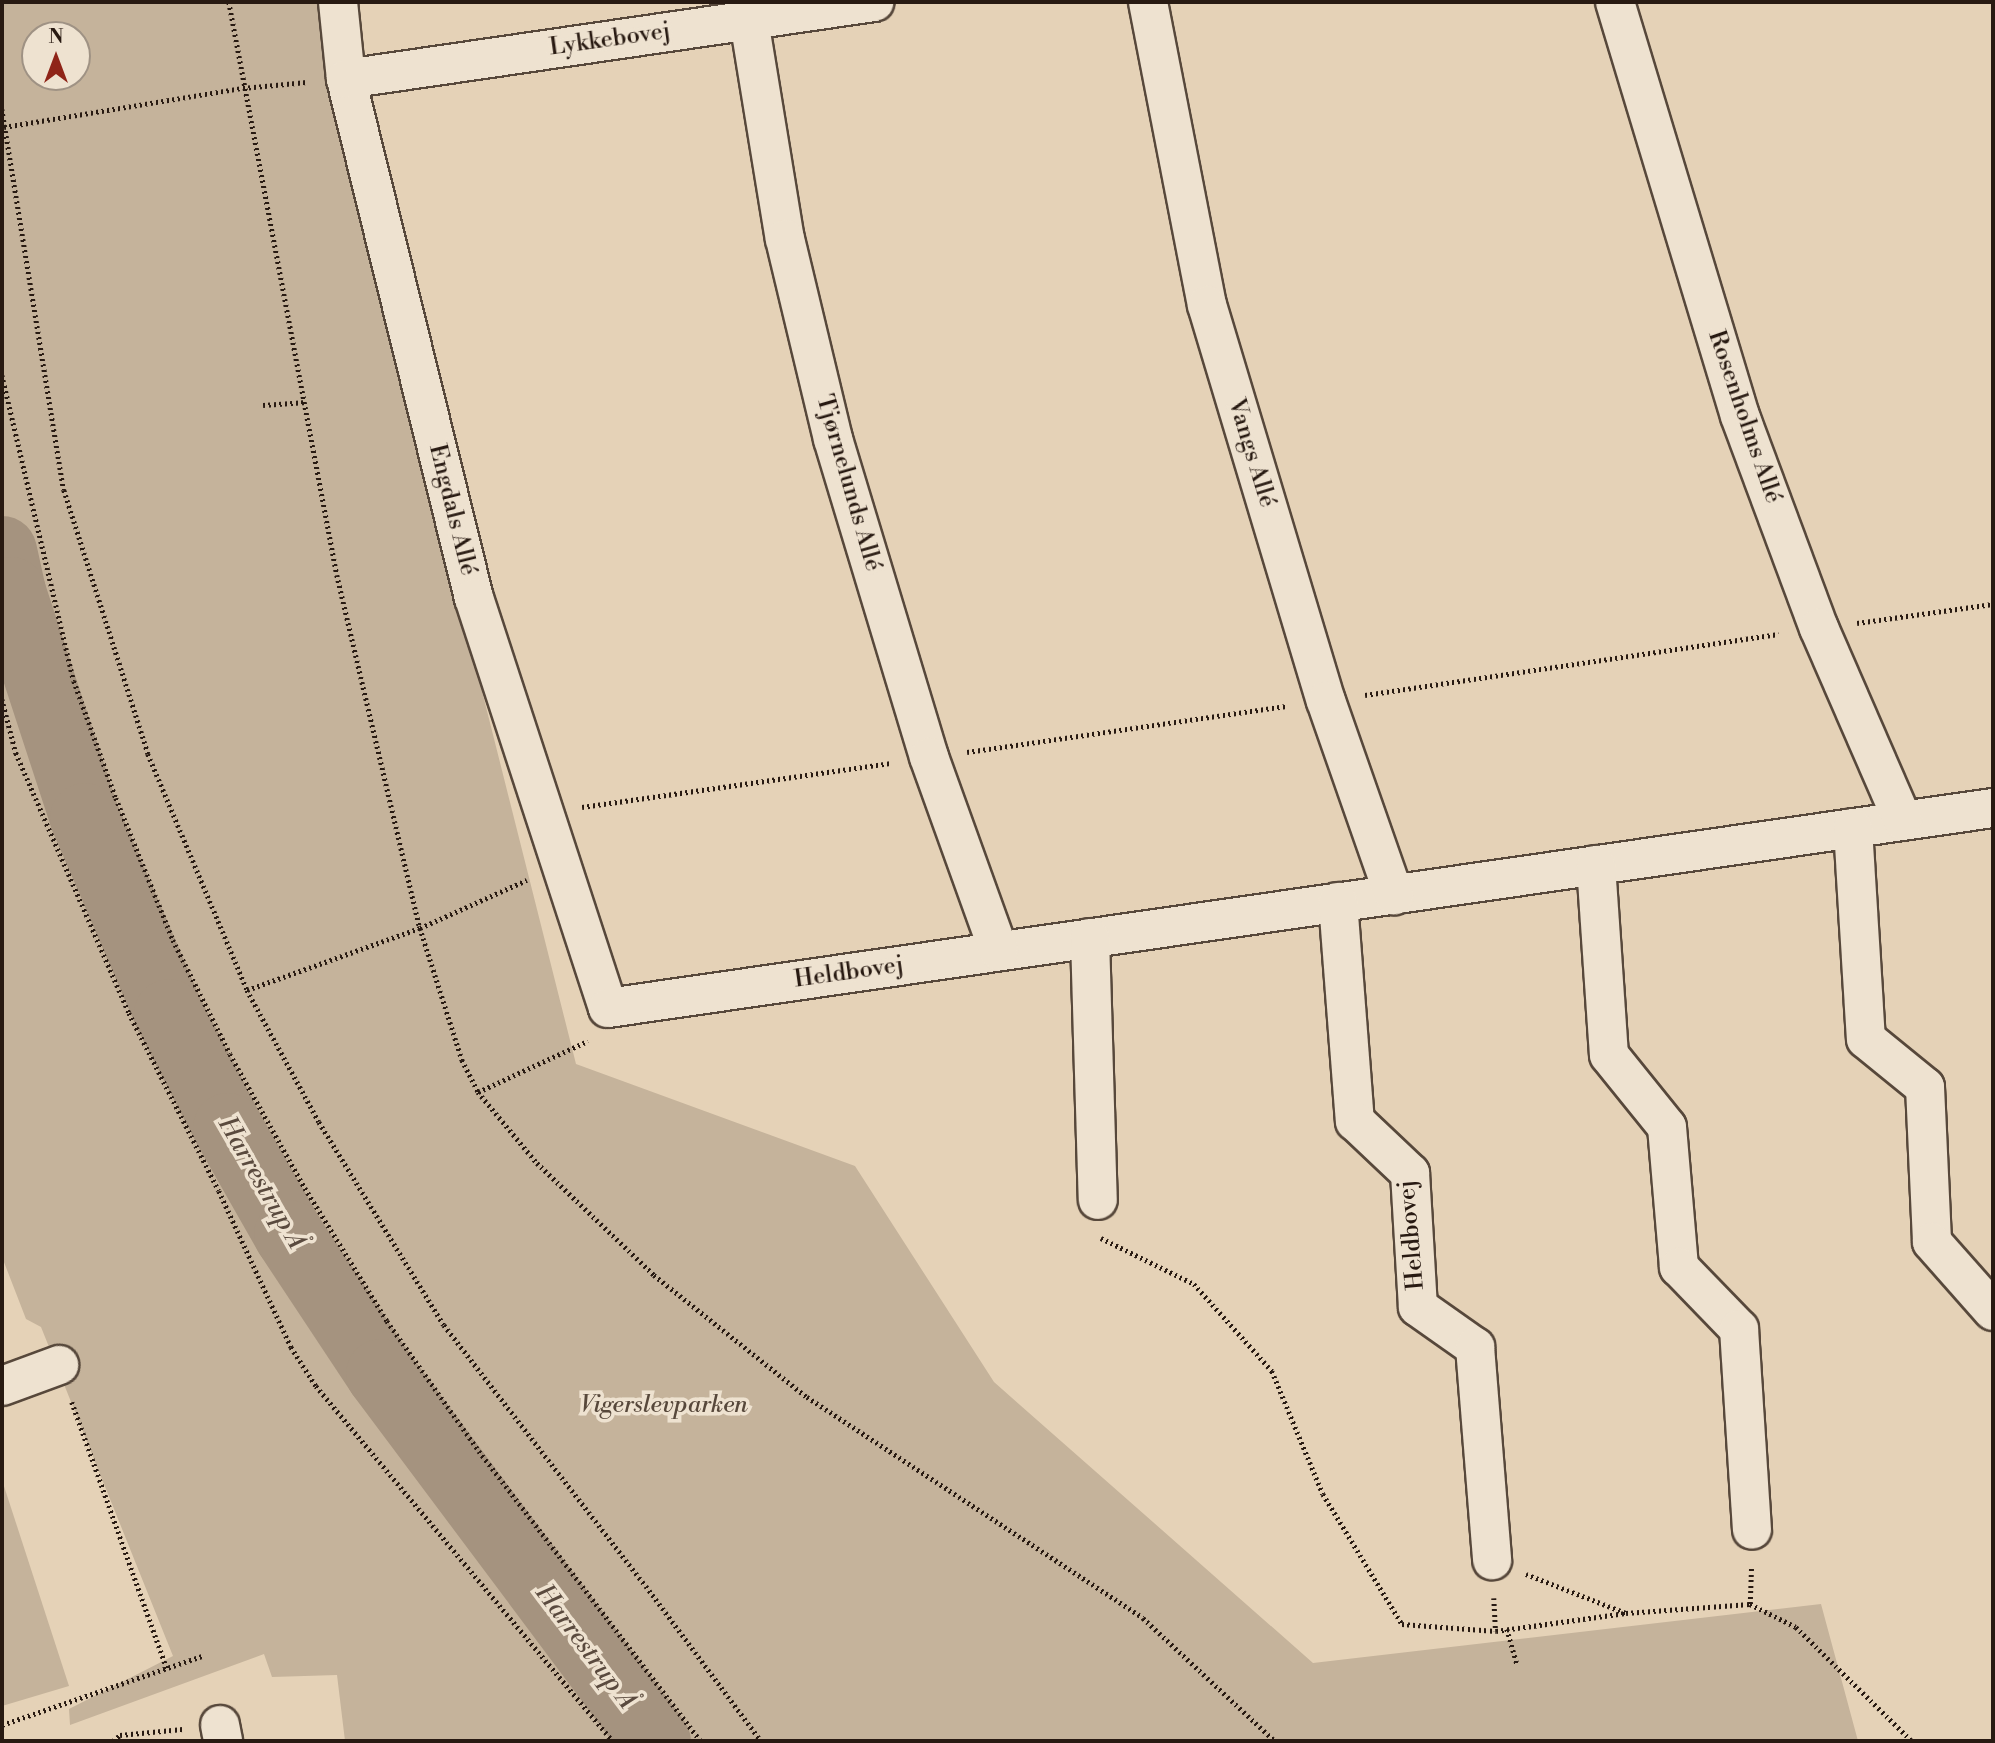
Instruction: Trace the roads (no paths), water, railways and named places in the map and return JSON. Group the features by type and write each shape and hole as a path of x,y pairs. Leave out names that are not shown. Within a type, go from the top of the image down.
{"street":[{"name":"Engdals Allé","path":"338,2 346,79 474,598 608,1008"},
{"name":"Lykkebovej","path":"346,79 747,11 874,2"},
{"name":"Vangs Allé","path":"1148,2 1207,305 1326,701 1394,895"},
{"name":"Rosenholms Allé","path":"1615,2 1740,416 1819,628 1903,821"},
{"name":"Tjørnelunds Allé","path":"747,11 785,239 833,439 929,757 999,951"},
{"name":"Heldbovej","path":"608,1008 1993,808"},
{"path":"1853,828 1866,1039 1926,1087 1932,1241 1993,1311"},
{"path":"1596,865 1609,1055 1667,1127 1679,1267 1738,1329 1752,1530"},
{"name":"Heldbovej","path":"1338,902 1356,1121 1410,1173 1418,1307 1475,1348 1492,1560"},
{"path":"1090,938 1098,1200"},
{"path":"2,1386 59,1366"}],"waterway":[{"name":"Harrestrup Å","path":"2,551 11,592 85,818 169,1014 228,1128 289,1235 381,1374 656,1741"}],"park label":[{"name":"Vigerslevparken","path":"664,1406"}]}
